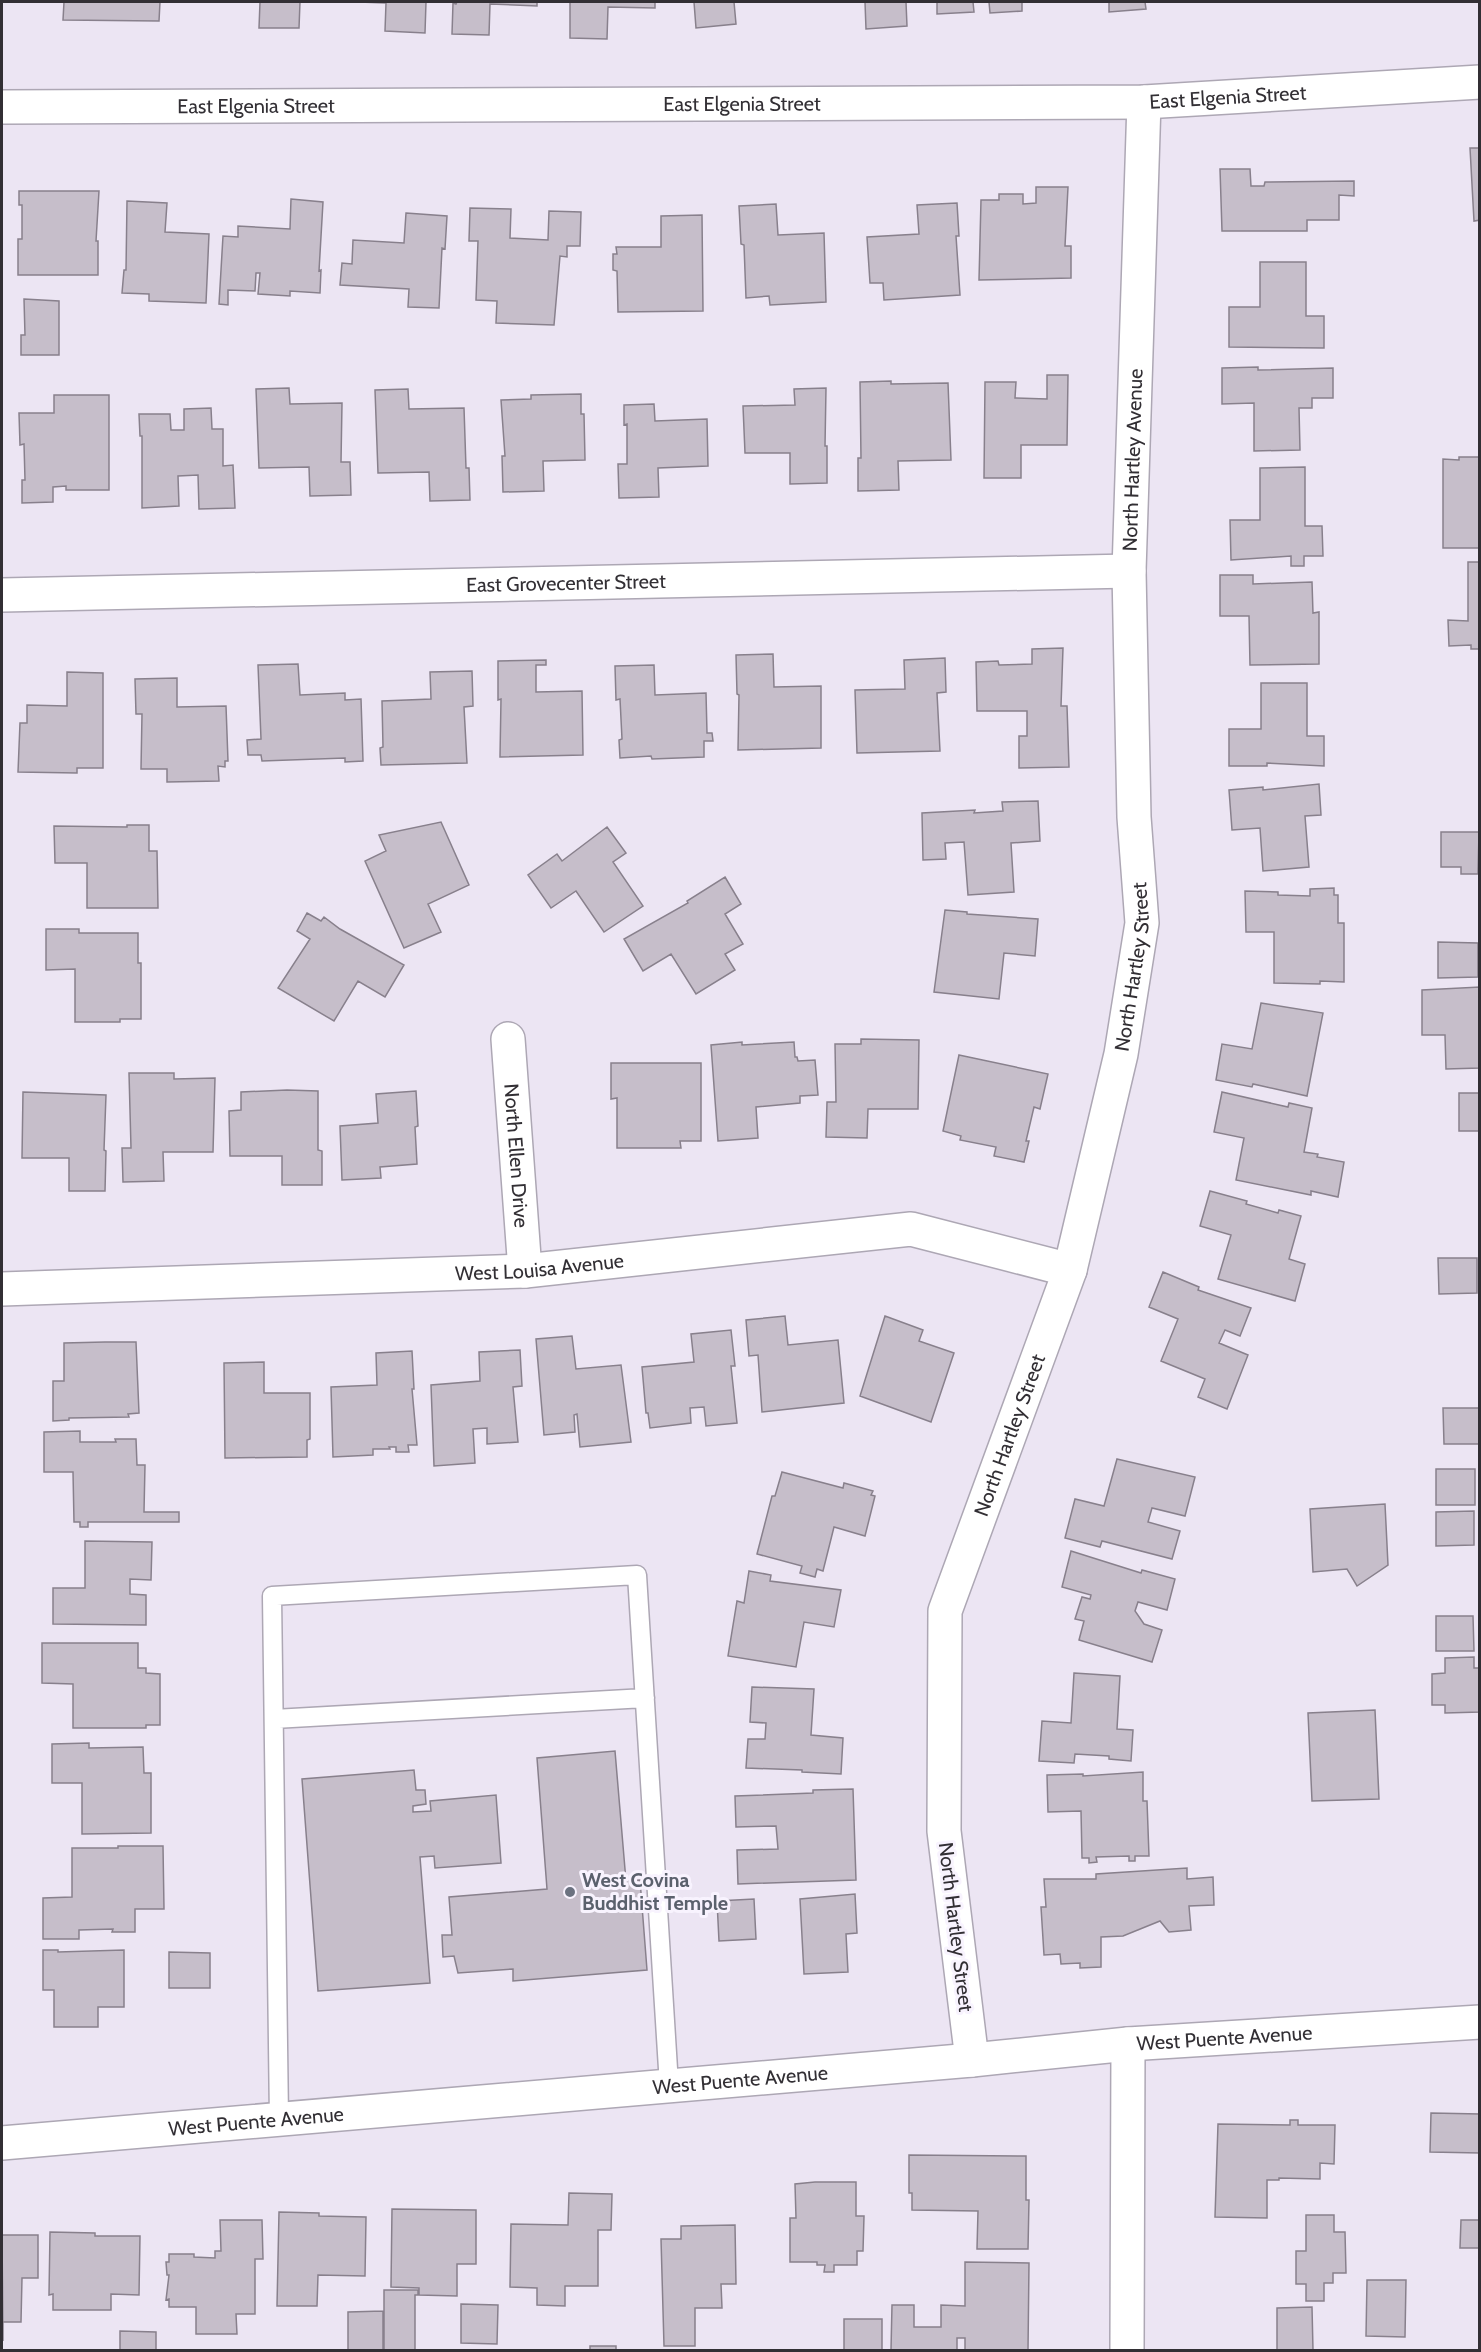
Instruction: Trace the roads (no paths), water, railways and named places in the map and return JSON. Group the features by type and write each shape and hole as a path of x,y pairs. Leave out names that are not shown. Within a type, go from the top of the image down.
{"street":[{"name":"East Elgenia Street","path":"2,107 1144,102 1479,82"},
{"name":"North Hartley Avenue","path":"1134,817 1129,571 1144,102"},
{"name":"East Grovecenter Street","path":"2,595 1129,571"},
{"name":"North Hartley Street","path":"972,2060 944,1832 945,1611 1070,1270 1121,1054 1142,923 1134,817"},
{"name":"North Ellen Drive","path":"508,1040 525,1271"},
{"name":"West Louisa Avenue","path":"2,1289 525,1271 911,1229 1070,1270"},
{"name":"West Puente Avenue","path":"2,2143 972,2060 1128,2044 1479,2022"},
{"path":"1127,2350 1128,2044"}],"lane":[{"path":"279,2119 272,1596 637,1575 669,2085"},
{"path":"274,1719 645,1698"}],"place":[{"name":"West Covina Buddhist Temple","path":"570,1892"}]}
